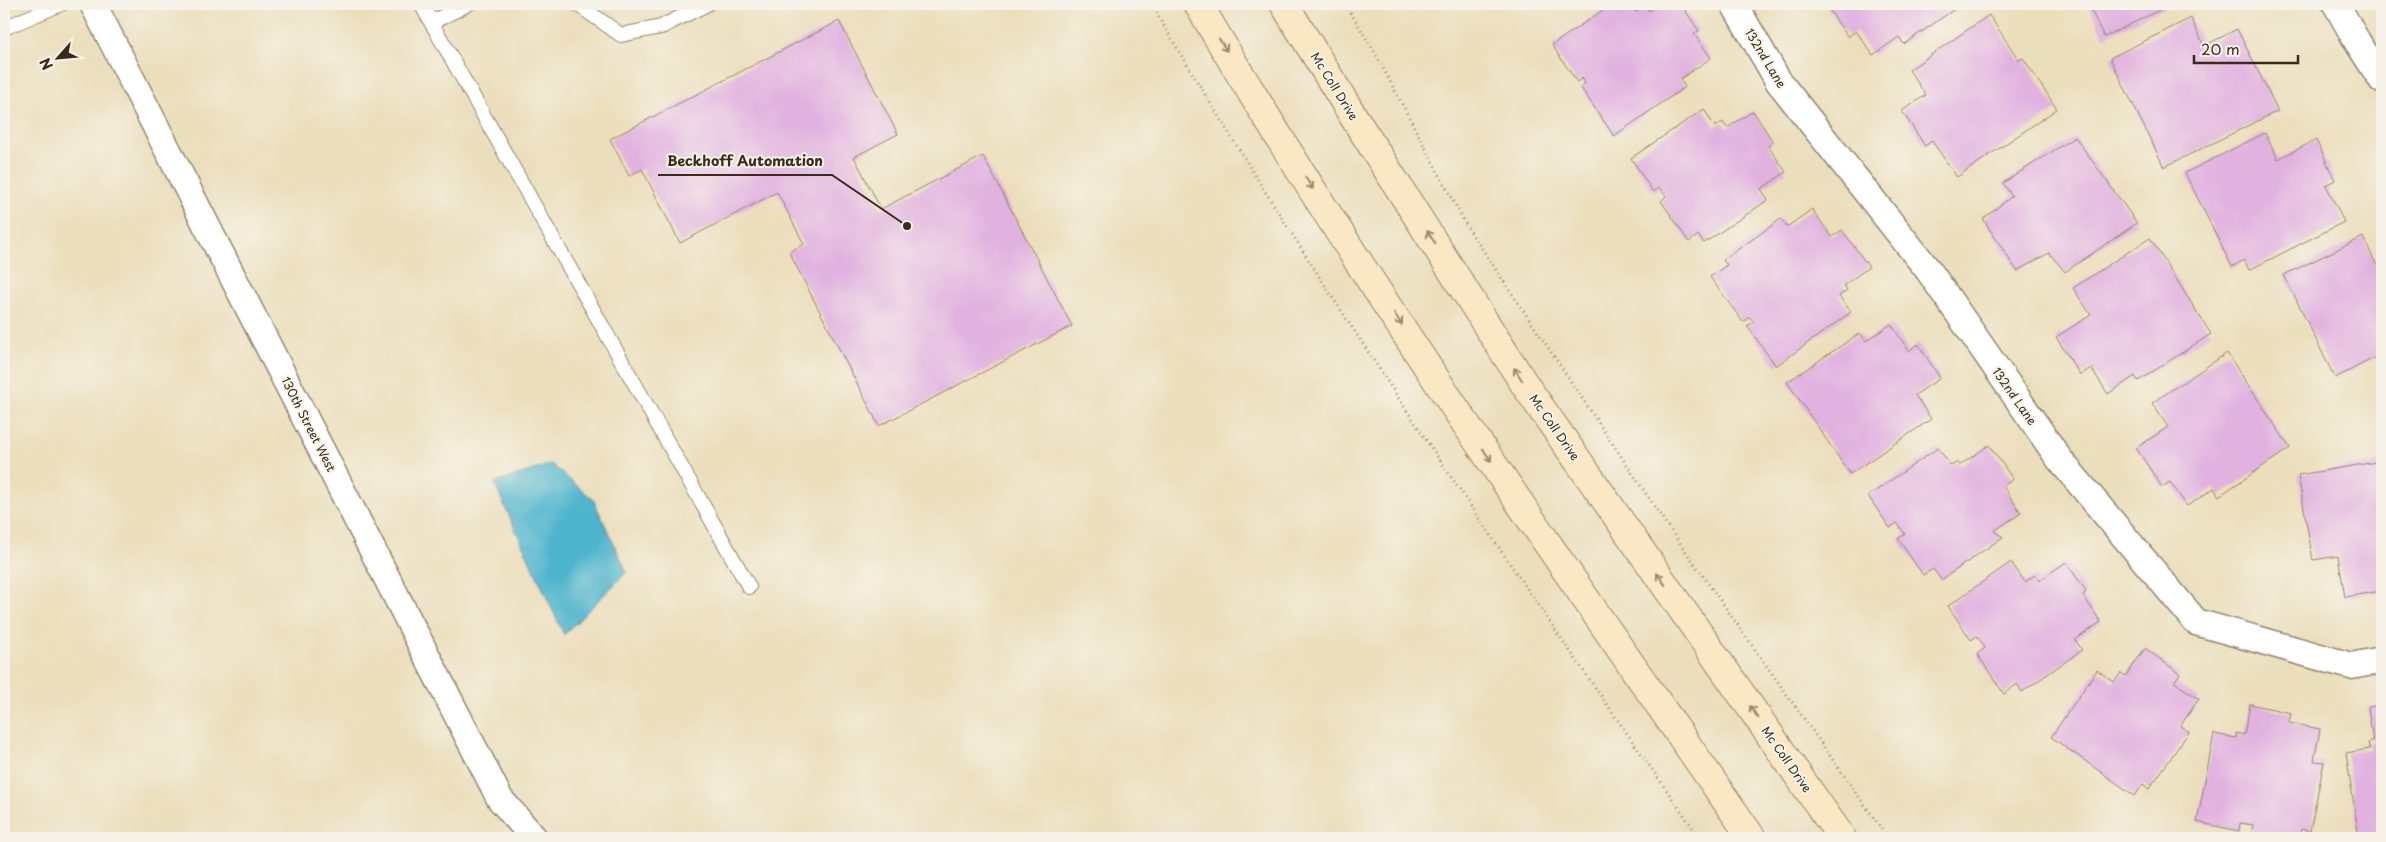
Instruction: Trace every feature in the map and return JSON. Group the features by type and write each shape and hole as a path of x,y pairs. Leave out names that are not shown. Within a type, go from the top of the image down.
{"main road":[{"path":"1198,4 1290,155 1464,421 1752,838"},
{"name":"Mc Coll Drive","path":"1284,4 1525,385 1842,838"}],"street":[{"name":"130th Street West","path":"93,4 500,799 534,838"},
{"name":"132nd Lane","path":"1734,4 1779,82 1929,271 2060,460 2196,622 2351,666 2382,660"},
{"path":"2336,4 2382,80"}],"lane":[{"path":"4,28 61,4"},
{"path":"421,4 749,587"},
{"path":"432,22 468,4"},
{"path":"577,4 621,35 660,27 707,4"}],"path":[{"path":"1151,4 1357,337 1604,702 1700,838"},
{"path":"1346,4 1373,49 1466,225 1665,522 1888,838"}],"water":[{"path":"551,464 593,499 627,572 564,635 494,483"}],"building":[{"path":"1612,4 1630,4 1636,12 1645,6 1649,11 1660,4 1681,4 1699,31 1694,34 1711,58 1680,79 1685,87 1614,136 1581,88 1585,83 1582,78 1577,82 1552,45"},
{"path":"1825,4 1962,4 1904,44 1899,37 1873,55 1856,31 1848,37"},
{"path":"2088,4 2172,4 2104,37"},
{"path":"1989,15 2019,60 2023,58 2057,109 1957,177 1932,141 1925,146 1902,111 1926,95 1909,70"},
{"path":"2191,18 2204,46 2237,29 2278,111 2164,167 2110,58"},
{"path":"839,21 898,134 854,157 881,209 983,156 1072,326 879,426 789,252 804,244 777,192 680,243 642,169 629,176 610,139"},
{"path":"1704,109 1715,127 1723,122 1727,128 1753,111 1773,142 1768,146 1786,172 1761,189 1768,200 1704,243 1698,235 1689,242 1661,201 1666,196 1659,188 1653,192 1631,158"},
{"path":"2265,133 2278,159 2316,140 2335,180 2326,185 2344,222 2249,270 2244,260 2232,267 2185,173"},
{"path":"2075,137 2137,223 2065,272 2049,253 2017,271 1983,219 2012,196 2003,183"},
{"path":"1812,209 1832,237 1842,230 1869,267 1844,285 1847,290 1839,296 1851,312 1776,366 1747,326 1754,322 1750,317 1743,322 1710,277 1727,265 1723,260 1781,219 1787,227"},
{"path":"2363,237 2376,264 2382,261 2382,354 2335,378 2284,275"},
{"path":"2150,238 2211,334 2138,381 2135,376 2108,394 2091,368 2080,375 2056,337 2091,315 2073,288"},
{"path":"1891,324 1909,351 1918,344 1940,378 1915,395 1931,419 1850,474 1787,382 1860,333 1866,341"},
{"path":"2227,353 2290,448 2219,496 2214,488 2187,506 2170,482 2162,487 2136,448 2168,427 2152,403"},
{"path":"1989,445 2013,479 2003,486 2021,513 1994,531 2003,537 1941,580 1933,569 1923,575 1898,539 1905,534 1897,523 1890,528 1868,496 1938,448 1951,466 1957,462 1960,465"},
{"path":"2382,461 2382,591 2345,597 2338,556 2313,560 2298,475"},
{"path":"2011,562 2025,582 2035,575 2039,581 2066,562 2086,591 2083,596 2101,622 2075,640 2082,650 2022,692 2017,684 2004,694 1977,654 1985,648 1977,636 1971,640 1948,606"},
{"path":"2145,648 2180,674 2174,682 2199,699 2180,726 2189,732 2149,789 2143,784 2135,796 2051,737 2097,670 2114,682 2121,673 2126,676"},
{"path":"2250,704 2291,713 2289,723 2320,729 2314,761 2324,762 2310,831 2301,829 2299,838 2272,838 2251,834 2253,825 2240,823 2239,831 2197,822 2214,734 2236,738 2236,733 2244,735"},
{"path":"2382,705 2382,838 2359,838 2346,753 2370,749 2368,743 2373,742 2368,707"}],"place":[{"name":"Beckhoff Automation","path":"907,226"}]}
